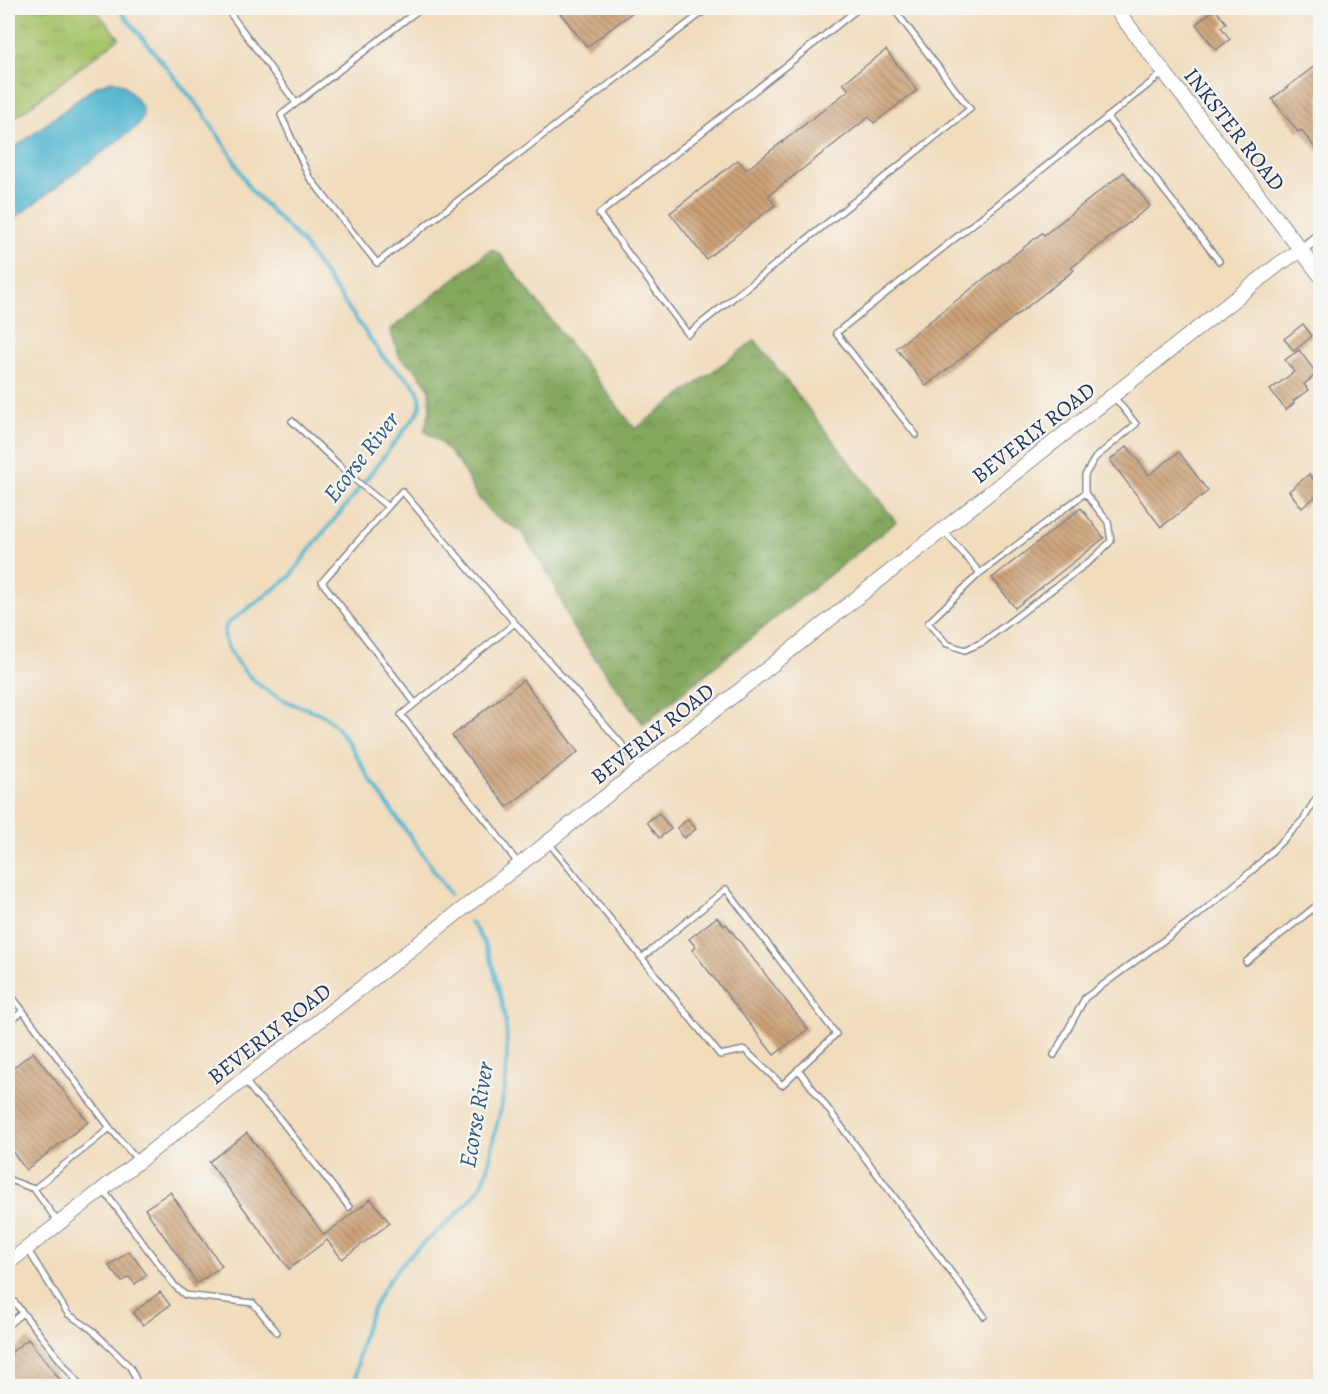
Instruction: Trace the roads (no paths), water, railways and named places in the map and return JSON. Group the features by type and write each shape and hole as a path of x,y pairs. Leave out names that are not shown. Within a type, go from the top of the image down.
{"street":[{"name":"INKSTER ROAD","path":"1115,8 1320,275"},
{"name":"BEVERLY ROAD","path":"8,1263 519,865 1279,264 1320,235"}],"lane":[{"path":"225,8 296,103"},
{"path":"421,8 281,115 309,177 377,263 708,8"},
{"path":"859,8 599,214 688,334 970,109 893,8"},
{"path":"916,435 836,333 1164,72"},
{"path":"1107,117 1219,261"},
{"path":"1085,493 980,573 928,623 947,645 965,650 983,642 1095,557 1112,541 1108,522 1085,493 1085,475 1095,458 1136,424 1113,396"},
{"path":"292,421 354,479 388,507"},
{"path":"415,703 322,582 402,491 642,768"},
{"path":"943,530 980,573"},
{"path":"514,623 400,715 489,824 519,865"},
{"path":"1054,1055 1085,998 1197,916 1254,869 1303,820 1320,792"},
{"path":"548,842 720,1055 745,1050 782,1085 836,1034 726,890 642,958"},
{"path":"1246,962 1320,903"},
{"path":"8,991 110,1128 138,1161"},
{"path":"8,1023 23,1011"},
{"path":"798,1070 984,1316"},
{"path":"244,1078 349,1207"},
{"path":"34,1189 110,1128"},
{"path":"8,1177 10,1180 34,1189 59,1224"},
{"path":"103,1189 175,1286 185,1295 253,1303 277,1332"},
{"path":"27,1249 68,1314 91,1329 130,1367 139,1386"},
{"path":"8,1294 80,1386"},
{"path":"8,1325 22,1313"}],"water":[{"path":"111,81 123,84 142,107 143,117 136,127 8,223 8,153 95,87"}],"waterway":[{"name":"Ecorse River","path":"118,8 202,111 250,189 301,241 383,357 410,381 419,394 421,402 419,411 289,578 228,623 224,636 227,646 241,667 256,682 283,700 323,715 334,725 450,894"},
{"name":"Ecorse River","path":"356,1386 357,1367 365,1329 381,1294 403,1263 468,1203 484,1180 488,1168 504,1092 507,1035 503,1006 490,959 480,936 470,922"}]}
